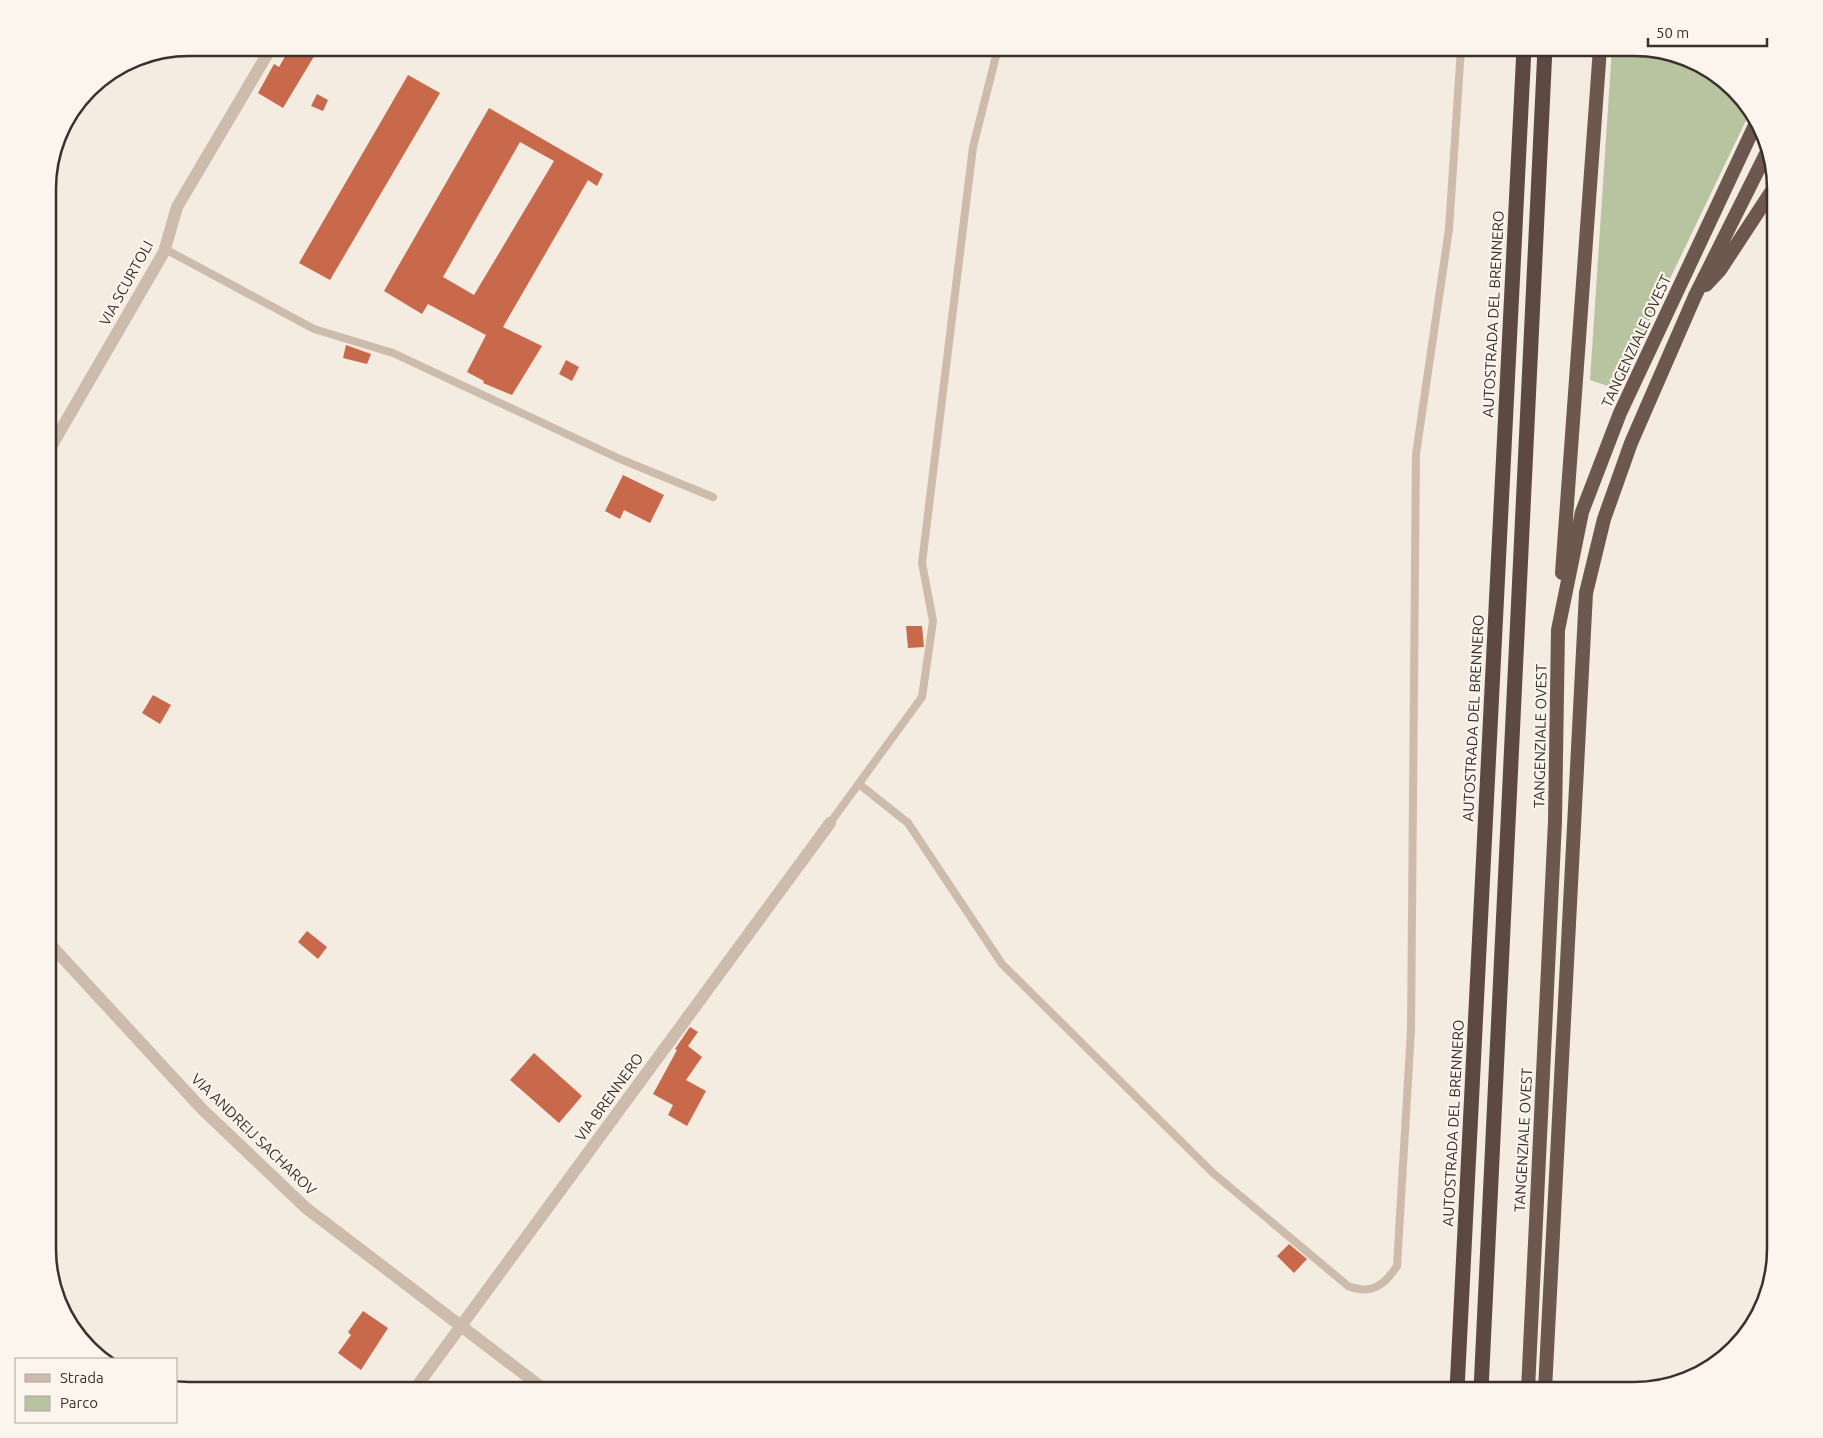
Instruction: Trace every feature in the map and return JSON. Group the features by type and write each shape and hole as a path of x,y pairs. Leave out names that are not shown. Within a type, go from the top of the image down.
{"highway":[{"name":"AUTOSTRADA DEL BRENNERO","path":"1457,1382 1524,56"},
{"path":"1480,1382 1545,56"},
{"path":"1558,630 1599,56"},
{"name":"TANGENZIALE OVEST","path":"1528,1382 1555,830 1558,630 1582,512 1620,413 1753,130"},
{"path":"1545,1382 1586,592 1604,519 1631,443 1695,296 1763,160"},
{"path":"1695,296 1720,270 1767,198"}],"street":[{"name":"VIA SCURTOLI","path":"57,436 165,249 178,207 266,56"},
{"name":"VIA BRENNERO","path":"420,1382 830,823"},
{"name":"VIA ANDREIJ SACHAROV","path":"57,952 202,1110 306,1208 534,1382"}],"lane":[{"path":"830,823 922,697 933,621 922,563 973,147 996,56"},
{"path":"859,784 908,823 1002,964 1213,1174 1348,1286 1359,1290 1369,1290 1390,1277 1397,1266 1411,1030 1416,454 1449,229 1461,56"},
{"path":"165,249 314,330 393,353 620,459 713,496"}],"green space":[{"path":"1611,56 1634,56 1677,63 1693,70 1722,89 1734,101 1747,119 1617,389 1590,380"}],"building":[{"path":"285,56 314,56 283,108 258,93 274,64 279,67"},
{"path":"408,75 440,93 330,280 299,263"},
{"path":"317,94 328,100 323,111 311,106"},
{"path":"489,108 603,174 597,186 588,180 503,327 542,346 512,395 483,383 484,381 467,372 486,335 428,304 422,314 384,291","holes":["520,142 554,161 474,295 443,277"]},
{"path":"346,345 371,354 367,364 343,358"},
{"path":"566,360 579,367 572,381 559,374"},
{"path":"623,475 664,495 650,523 624,510 620,519 605,511"},
{"path":"906,626 922,626 924,647 908,648"},
{"path":"153,695 171,705 160,724 142,713"},
{"path":"307,931 327,947 318,959 298,942"},
{"path":"690,1027 698,1032 688,1046 702,1057 686,1080 706,1091 687,1126 668,1115 673,1105 653,1094 677,1050 675,1049"},
{"path":"534,1053 582,1096 559,1123 510,1080"},
{"path":"1289,1244 1307,1259 1294,1273 1277,1256"},
{"path":"363,1311 388,1328 361,1370 338,1353 351,1335 348,1332"}]}
